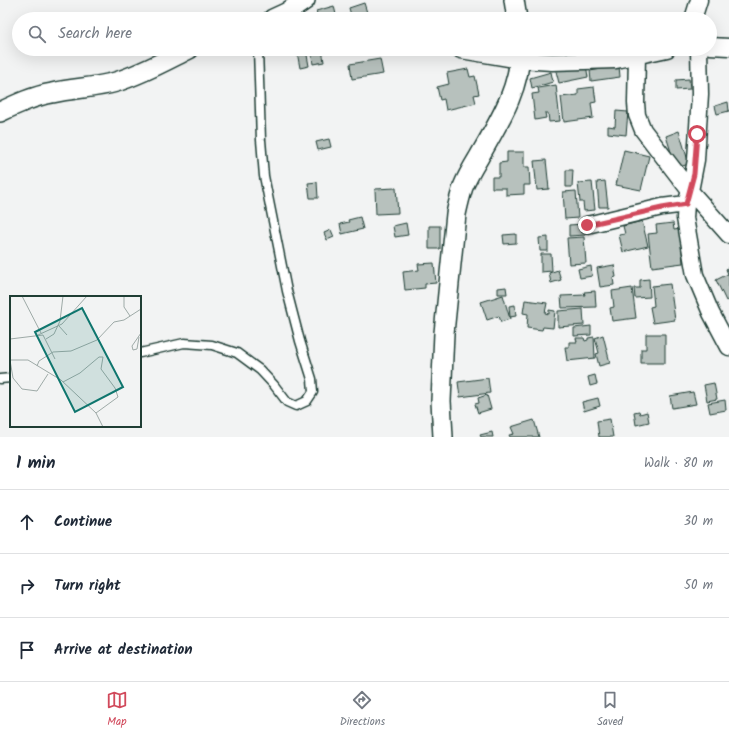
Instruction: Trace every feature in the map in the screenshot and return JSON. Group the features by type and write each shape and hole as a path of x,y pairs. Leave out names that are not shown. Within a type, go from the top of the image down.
{"street":[{"path":"287,12 305,0"},
{"path":"514,0 516,12"},
{"path":"717,46 729,47"},
{"path":"0,112 31,98 45,94 115,82 161,64 176,56"},
{"path":"443,437 441,401 444,333 456,214 459,199 463,186 497,126 507,105 516,79 520,56"},
{"path":"528,56 552,62 616,60 636,56 637,115 643,130 688,198 729,235"},
{"path":"699,56 700,94 694,174 688,198 686,225 695,275 708,308 729,347"},
{"path":"587,225 662,208 688,198"}],"lane":[{"path":"141,352 184,343 212,345 237,353 254,366 274,385 287,402 296,406 307,401 313,392 312,379 287,291 264,176 261,140 258,56"},
{"path":"0,379 10,378"}],"building":[{"path":"364,3 367,12 350,12 349,8"},
{"path":"334,6 335,12 316,12"},
{"path":"298,56 307,56 309,66 300,68"},
{"path":"312,56 323,56 324,62 313,64"},
{"path":"380,59 383,74 352,79 350,64"},
{"path":"586,65 588,77 559,83 556,71"},
{"path":"619,66 620,77 591,81 590,71"},
{"path":"468,69 470,77 475,76 479,94 474,95 476,103 446,110 444,99 440,100 437,87 449,84 447,73"},
{"path":"551,72 553,82 532,88 530,78"},
{"path":"689,79 690,89 676,90 676,80"},
{"path":"556,85 560,121 549,122 548,113 545,113 546,118 535,120 532,94 539,93 538,88"},
{"path":"594,87 596,102 591,103 593,118 564,122 561,97 578,95 578,89"},
{"path":"728,102 729,111 717,114 715,106"},
{"path":"616,111 628,112 626,135 608,133 608,126 615,127"},
{"path":"679,131 689,164 676,168 666,136"},
{"path":"329,139 331,147 318,150 316,142"},
{"path":"624,150 649,156 641,190 616,185"},
{"path":"507,152 524,152 524,167 529,167 530,185 524,185 524,194 506,195 506,188 492,188 492,177 499,177 499,163 507,162"},
{"path":"546,160 549,189 537,190 534,161"},
{"path":"566,170 573,170 572,187 566,187"},
{"path":"605,181 608,207 599,207 597,182"},
{"path":"317,182 318,198 310,198 308,183"},
{"path":"592,182 595,210 584,211 583,202 580,202 578,183"},
{"path":"396,188 398,213 376,214 375,189"},
{"path":"576,191 578,218 565,219 563,192"},
{"path":"360,217 363,229 342,234 340,224"},
{"path":"642,221 648,246 623,252 619,235 625,234 623,226"},
{"path":"406,223 408,235 395,237 393,226"},
{"path":"673,223 674,230 680,229 683,263 652,267 648,234 657,233 656,225"},
{"path":"584,224 585,235 569,236 569,225"},
{"path":"429,226 440,226 440,249 429,249"},
{"path":"331,230 334,237 327,240 324,233"},
{"path":"516,234 516,243 504,244 503,235"},
{"path":"548,237 548,251 540,251 539,238"},
{"path":"584,237 586,263 569,264 567,238"},
{"path":"541,254 551,254 552,271 541,272"},
{"path":"434,263 436,283 425,284 425,288 405,290 403,272 419,270 418,264"},
{"path":"614,265 616,277 613,278 614,285 600,287 597,268"},
{"path":"591,266 592,276 580,278 578,269"},
{"path":"729,267 729,299 726,301 716,280 728,274 726,269"},
{"path":"558,270 561,280 551,283 549,273"},
{"path":"649,279 650,297 635,298 634,288 640,288 640,280"},
{"path":"670,284 675,320 653,323 650,307 654,306 652,286"},
{"path":"506,287 507,294 498,294 498,288"},
{"path":"632,288 636,318 612,321 610,308 614,307 612,291"},
{"path":"595,291 596,307 562,308 561,296 585,295 584,292"},
{"path":"503,295 510,319 501,322 499,316 487,320 481,302"},
{"path":"525,300 547,303 545,313 549,314 549,310 555,311 553,328 543,327 542,330 527,328 528,314 523,313"},
{"path":"515,305 516,316 510,317 509,306"},
{"path":"583,309 584,325 558,327 558,311"},
{"path":"591,326 591,335 574,336 574,328"},
{"path":"646,334 665,334 665,363 641,363 641,349 646,349"},
{"path":"603,335 610,363 599,366 596,354 599,353 595,338"},
{"path":"594,337 595,358 567,361 565,347 569,347 569,342 577,342 576,338 584,338 585,341 588,340 588,338"},
{"path":"595,375 597,384 590,386 588,377"},
{"path":"488,378 490,393 460,397 458,382"},
{"path":"714,383 717,399 707,401 704,385"},
{"path":"693,392 696,404 672,408 670,396"},
{"path":"487,395 491,409 478,413 475,404 479,403 478,398"},
{"path":"598,398 600,406 584,411 582,402"},
{"path":"725,400 726,410 710,413 708,403"},
{"path":"639,411 640,414 647,412 649,422 636,425 634,412"},
{"path":"610,419 613,437 599,437 597,421"},
{"path":"534,420 539,437 510,437 509,435 514,434 511,427"},
{"path":"492,432 493,437 481,437 480,435"}],"route":[{"path":"587,225 686,204 694,174 697,134"}]}
